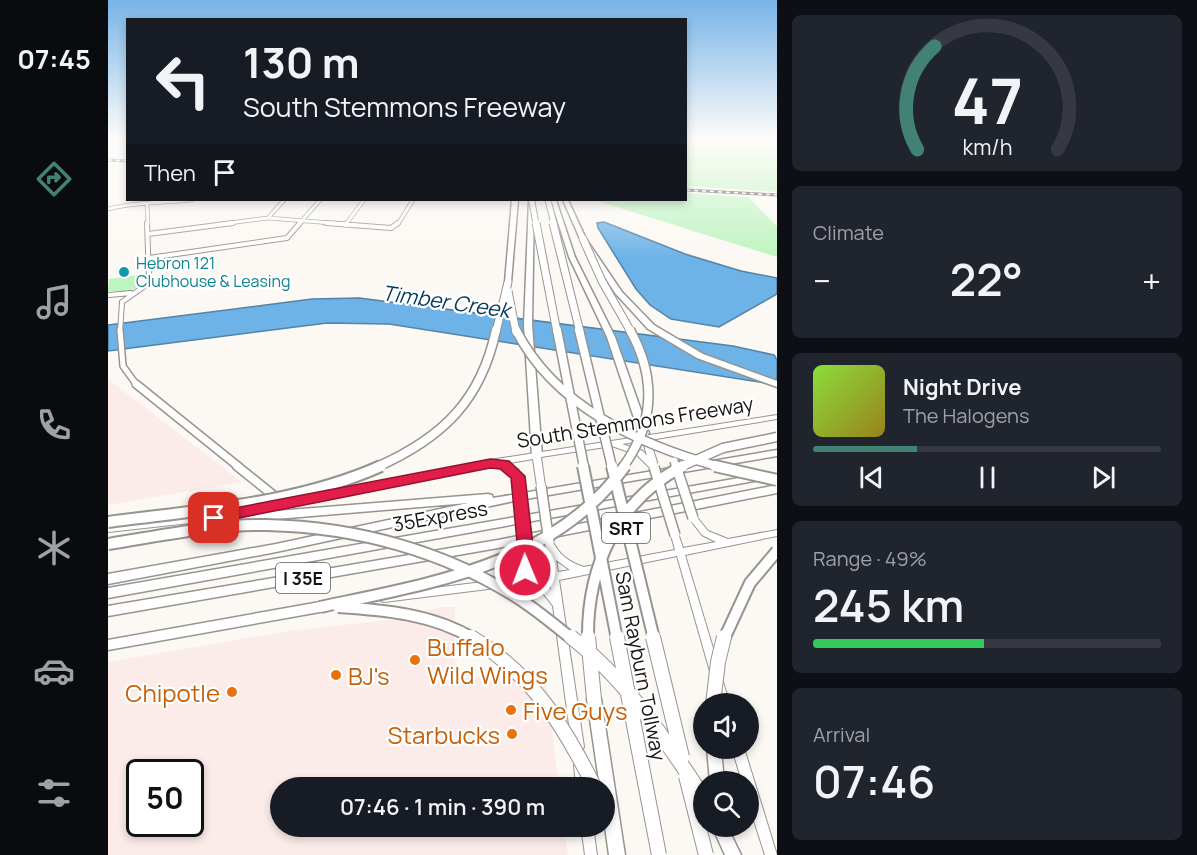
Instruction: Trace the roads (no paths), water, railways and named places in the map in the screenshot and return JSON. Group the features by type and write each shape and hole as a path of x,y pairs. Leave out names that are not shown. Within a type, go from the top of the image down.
{"highway":[{"path":"514,201 508,282 510,318 522,345 542,372 581,404 633,435 681,454 733,470 777,480"},
{"path":"532,201 528,325 537,456"},
{"name":"Sam Rayburn Tollway","path":"532,201 659,855"},
{"name":"Sam Rayburn Tollway","path":"548,201 706,855"},
{"path":"553,201 572,257 611,337 646,438"},
{"path":"108,648 320,608 432,583 506,559 556,531 580,514 625,469 639,443 647,418 649,376 636,340 602,280 565,201"},
{"path":"583,239 618,293 651,327 699,356 777,384"},
{"path":"108,522 285,496 323,487 374,469 407,453 453,419 477,389 488,361 508,282"},
{"path":"605,777 586,656 586,616 593,579 602,551 627,509 667,474 707,454 777,437"},
{"name":"I 35E","path":"108,579 276,548 517,492 777,453"},
{"name":"35Express","path":"108,592 777,475"},
{"name":"I 35E","path":"108,611 498,544 777,489"},
{"path":"214,518 264,516 517,492"},
{"path":"108,544 219,527 287,526 377,538 445,560 487,578 523,600 576,639 614,675 653,720 693,781"},
{"path":"714,693 726,629 749,584 777,551"},
{"path":"320,608 374,607 407,612 437,620 474,638 506,660 542,694 579,752 590,777"},
{"path":"614,837 617,855"},
{"path":"724,837 731,855"},
{"path":"727,837 731,855"}],"main road":[{"name":"South Stemmons Freeway","path":"108,529 214,518 490,464 777,417"},
{"path":"682,432 669,442 693,518 705,533 726,542"},
{"path":"646,438 722,693"},
{"path":"611,444 640,453 654,467"},
{"path":"537,456 581,777"},
{"path":"490,464 510,467 518,476 517,492 526,547 525,570 521,575 509,581"},
{"path":"108,648 340,604 554,577 777,533"},
{"path":"549,544 558,558 572,568 585,570"},
{"path":"509,581 529,583 545,589 552,596 558,610"},
{"path":"741,759 771,855"},
{"path":"589,837 591,855"}],"street":[{"path":"108,209 126,204 181,201"},
{"path":"268,218 283,201"},
{"path":"148,258 275,241 289,237 319,201"},
{"path":"345,225 363,201"},
{"path":"148,234 268,218 394,227 412,201"},
{"path":"147,204 149,278 146,285 132,293 123,305 120,361 128,378 285,505"},
{"path":"109,295 132,293"},
{"path":"109,295 123,305"}],"water":[{"path":"604,222 685,254 741,271 777,278 777,294 719,327 671,319 650,305 636,289 598,228 597,223"},
{"path":"359,298 733,346 774,355 777,360 777,379 765,383 389,324 327,323 108,351 108,325 312,299"}],"railway":[{"path":"687,190 777,195"}],"place":[{"name":"Hebron 121 Clubhouse & Leasing","path":"124,272"},
{"name":"Buffalo Wild Wings","path":"415,660"},
{"name":"BJ's","path":"336,675"},
{"name":"Chipotle","path":"232,692"},
{"name":"Five Guys","path":"511,710"},
{"name":"Starbucks","path":"512,734"}],"water label":[{"name":"Timber Creek","path":"446,301"}]}
